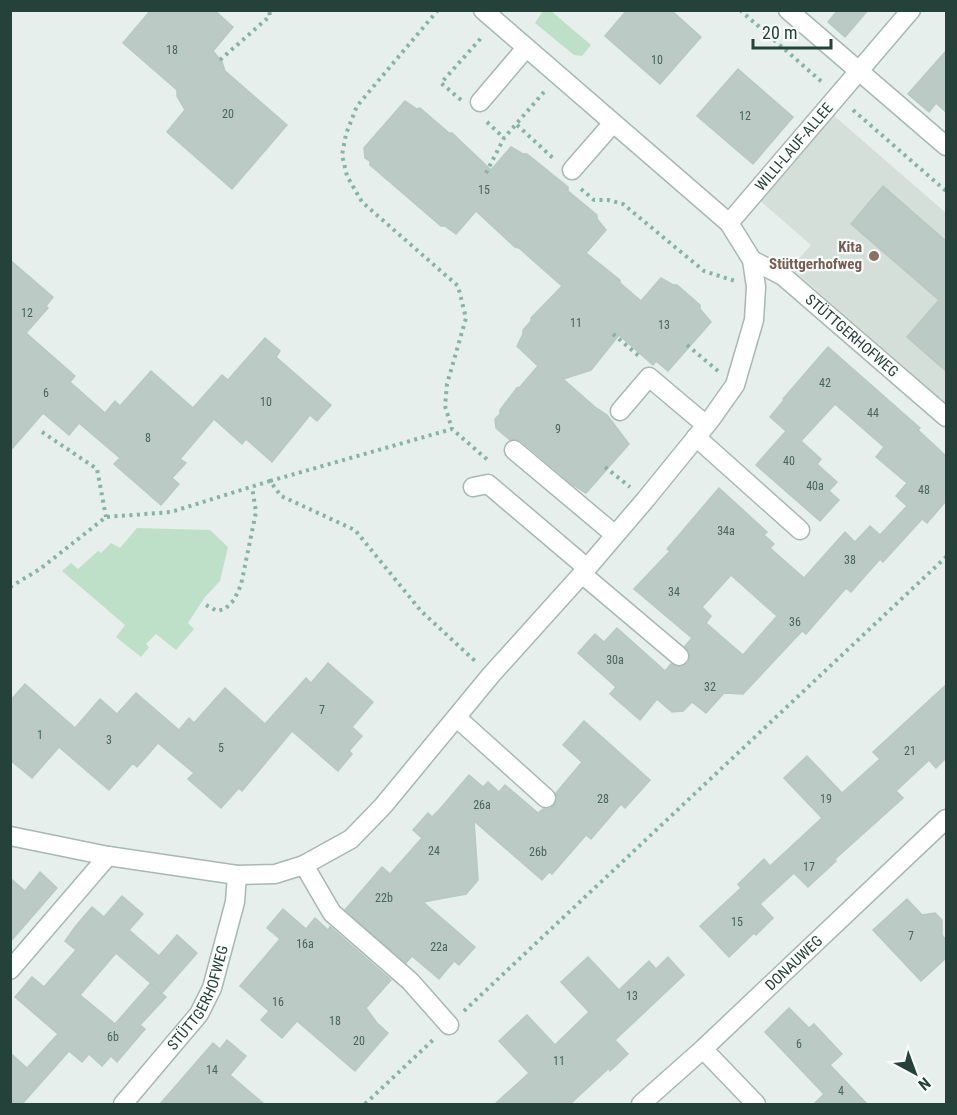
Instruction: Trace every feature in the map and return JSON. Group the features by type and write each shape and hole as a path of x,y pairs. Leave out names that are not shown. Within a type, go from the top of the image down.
{"street":[{"path":"788,10 946,146"},
{"name":"WILLI-LAUF-ALLEE","path":"729,223 911,10"},
{"path":"10,836 108,856 237,875 275,874 304,865 351,839 383,806 491,675 585,571 646,499 735,385 754,320 756,287 752,260 729,223 489,16"},
{"path":"480,102 526,48"},
{"path":"568,174 613,123"},
{"name":"STÜTTGERHOFWEG","path":"752,260 783,276 946,417"},
{"path":"620,411 649,377 800,530"},
{"path":"514,450 614,534"},
{"path":"473,487 488,484 679,656"},
{"path":"457,718 546,798"},
{"name":"DONAUWEG","path":"641,1104 703,1049 946,819"},
{"path":"10,970 108,856"},
{"path":"304,865 332,913 410,981 449,1025"},
{"name":"STÜTTGERHOFWEG","path":"123,1104 199,1014 212,988 235,902 237,875"},
{"path":"703,1049 756,1104"}],"path":[{"path":"220,60 270,16 269,10"},
{"path":"438,10 357,106 346,134 342,156 347,176 362,202 458,286 466,318 447,384 445,406 452,429 495,466"},
{"path":"441,83 489,16"},
{"path":"486,173 504,138 558,75"},
{"path":"517,125 594,201 608,200 623,204 704,271 756,287"},
{"path":"687,345 735,385"},
{"path":"10,587 40,569 106,517 171,512 452,429"},
{"path":"42,432 97,469 106,517"},
{"path":"605,467 646,499"},
{"path":"270,481 281,496 355,530 421,611 491,675"},
{"path":"206,605 217,611 225,609 234,600 241,585 256,512 252,487"},
{"path":"365,1104 946,557"}],"shaded area":[{"name":"Kita Stüttgerhofweg","path":"832,114 946,213 946,403 791,268 811,245 758,199"}],"green space":[{"path":"543,11 551,11 591,45 582,56 574,55 535,23"},
{"path":"137,528 210,530 228,547 220,581 205,597 188,623 194,629 176,650 156,634 146,644 149,647 141,657 116,637 125,625 62,571 71,563 78,569 111,543 120,548"}],"building":[{"path":"151,10 214,10 233,27 213,51 222,62 225,71 287,125 232,189 167,132 185,110 177,96 177,90 123,43"},
{"path":"627,10 671,10 701,37 660,84 605,36"},
{"path":"838,10 868,10 845,37 828,22"},
{"path":"946,51 946,112 936,103 929,112 908,94"},
{"path":"738,69 793,117 753,164 697,116"},
{"path":"405,101 417,109 420,108 449,133 452,133 491,170 511,147 527,154 568,187 568,191 597,215 597,219 606,230 586,253 620,280 620,283 641,301 661,278 677,285 700,305 700,309 711,322 668,371 656,361 653,365 619,335 591,370 563,379 607,415 629,444 586,493 573,485 521,441 510,440 496,428 495,419 500,414 500,410 538,366 517,346 523,330 531,318 562,286 476,211 456,234 445,226 441,226 370,165 370,161 365,158 364,148"},
{"path":"883,186 946,241 946,371 907,337 939,300 851,224"},
{"path":"10,260 53,297 46,306 48,308 26,333 75,376 70,382 105,413 115,401 120,406 151,371 193,408 222,375 228,380 265,338 280,351 276,357 331,405 317,421 310,415 272,462 246,439 242,444 214,419 180,459 186,463 172,478 179,484 161,505 114,464 120,458 79,423 69,435 43,413 10,451"},
{"path":"828,347 920,428 918,430 946,456 946,501 927,523 922,519 883,562 880,559 851,592 846,588 806,634 802,631 743,694 724,693 706,713 692,702 683,711 672,712 657,699 640,720 610,694 616,687 578,653 595,634 604,642 617,628 665,671 671,664 678,667 688,663 690,653 685,646 692,638 634,589 670,551 667,549 719,488 767,532 764,535 774,544 770,548 804,578 845,532 855,542 870,526 880,535 907,506 896,496 907,483 876,457 884,447 835,404 801,441 821,459 817,464 837,482 829,491 839,500 820,521 756,465 786,431 770,417","holes":["731,575 777,616 743,655 706,623 711,616 702,607"]},
{"path":"328,663 373,702 352,727 362,736 349,751 352,754 338,771 292,731 242,791 239,788 221,808 188,779 194,773 158,743 137,767 133,763 109,790 59,747 32,778 10,760 10,701 25,684 75,728 100,699 117,714 136,693 179,730 189,718 194,723 225,688 265,724 306,678 311,683"},
{"path":"946,685 946,758 936,768 929,760 896,791 903,798 835,859 836,861 808,887 794,873 760,904 773,918 729,957 700,926 741,888 738,884 764,859 770,866 822,818 784,778 807,756 842,793 880,759 873,752"},
{"path":"584,721 650,780 625,808 621,804 591,839 586,835 552,874 549,872 542,880 474,821 478,880 466,894 423,902 475,947 459,965 454,961 439,979 412,956 406,963 345,910 382,867 390,874 422,838 413,830 428,813 432,817 469,775 483,787 488,782 499,792 505,785 538,813 554,806 557,800 556,793 582,762 563,745"},
{"path":"40,872 57,888 10,942 10,878 25,891"},
{"path":"122,896 143,914 129,930 159,956 177,935 197,953 162,993 116,953 80,995 115,1024 150,984 166,997 140,1025 145,1029 117,1062 111,1056 102,1066 89,1054 82,1062 69,1051 22,1104 10,1104 10,1053 27,1068 58,1034 15,997 32,977 44,987 76,950 65,941 92,907 104,917"},
{"path":"907,899 922,915 935,913 942,920 942,935 946,940 946,958 921,981 873,930"},
{"path":"283,909 306,929 315,918 328,930 330,927 391,980 366,1008 388,1033 355,1071 297,1021 282,1038 261,1020 269,1011 240,986 280,939 267,928"},
{"path":"588,957 619,990 649,961 656,969 668,957 684,975 615,1040 628,1054 610,1071 609,1068 570,1104 495,1104 529,1073 499,1041 527,1015 555,1045 589,1012 561,982"},
{"path":"789,1008 809,1028 814,1024 842,1054 830,1065 867,1104 814,1104 824,1094 765,1032"},
{"path":"227,1040 246,1056 230,1075 264,1104 160,1104 213,1043 220,1049"}],"place":[{"name":"Kita Stüttgerhofweg","path":"874,256"}]}
